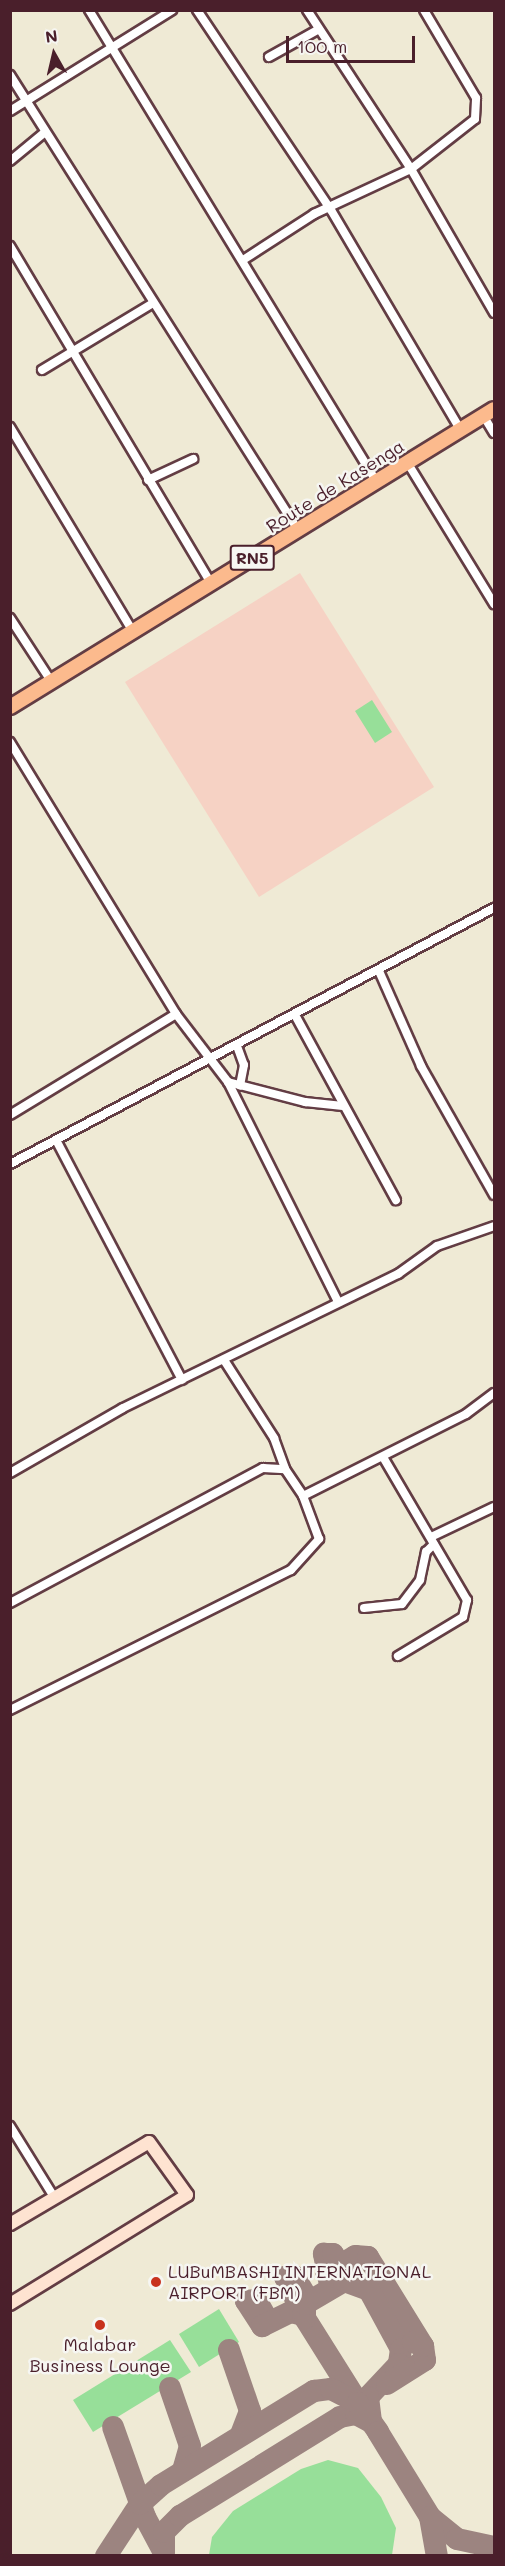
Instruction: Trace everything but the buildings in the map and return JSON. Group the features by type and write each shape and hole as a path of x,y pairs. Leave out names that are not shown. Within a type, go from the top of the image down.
{"highway":[{"name":"Route de Kasenga","path":"10,707 489,412"}],"main road":[{"path":"10,2224 144,2143 156,2146 188,2196 10,2304"}],"street":[{"path":"89,10 376,481"},
{"path":"10,111 172,10"},
{"path":"197,10 331,210 460,429"},
{"path":"307,10 411,169 495,313"},
{"path":"243,260 314,214 331,210 411,169 454,140 478,113 463,73 424,10"},
{"path":"268,57 318,29"},
{"path":"10,75 298,530"},
{"path":"10,161 45,132"},
{"path":"10,246 211,583"},
{"path":"42,370 153,303"},
{"path":"489,412 495,433"},
{"path":"10,427 96,562 132,630"},
{"path":"148,480 193,459"},
{"path":"408,462 495,604"},
{"path":"10,618 51,681"},
{"path":"10,742 176,1014 228,1082 337,1300"},
{"path":"10,1164 495,908"},
{"path":"379,971 421,1066 495,1195"},
{"path":"10,1114 176,1014"},
{"path":"295,1015 396,1200"},
{"path":"237,1046 244,1065 240,1086"},
{"path":"228,1082 343,1106"},
{"path":"56,1140 182,1380"},
{"path":"10,1473 337,1300 398,1274 436,1246 495,1226"},
{"path":"10,1710 291,1570 319,1539 303,1496 285,1469 274,1438 224,1360"},
{"path":"303,1496 466,1414 495,1393"},
{"path":"383,1457 433,1540 467,1609 398,1656"},
{"path":"10,1603 263,1468 285,1469"},
{"path":"364,1608 402,1604 420,1580 426,1552 433,1540 495,1507"},
{"path":"10,2126 54,2197"}],"shaded area":[{"path":"300,573 434,787 259,897 125,682"}],"green space":[{"path":"372,700 392,732 375,743 355,711"},
{"path":"219,2309 239,2342 199,2367 179,2334"},
{"path":"170,2340 191,2372 93,2432 73,2400"},
{"path":"328,2460 358,2468 381,2497 396,2528 392,2555 209,2555 212,2537 233,2511 301,2469"}],"taxiway":[{"path":"330,2285 324,2254 333,2254 344,2271"},
{"path":"326,2273 355,2256 368,2257 423,2346"},
{"path":"303,2315 285,2277 294,2276 305,2294"},
{"path":"305,2318 305,2304 344,2281 369,2290 401,2349 399,2364 368,2397 371,2421"},
{"path":"266,2317 256,2300 246,2301 262,2326 291,2312 303,2315 357,2401"},
{"path":"387,2384 425,2360 423,2346 413,2342"},
{"path":"229,2350 250,2411 241,2435"},
{"path":"170,2388 190,2446 183,2471"},
{"path":"106,2556 140,2504 161,2485 314,2391 331,2389 358,2403 378,2432 430,2517 437,2556"},
{"path":"164,2552 164,2532 180,2516 340,2417 356,2414 371,2422"},
{"path":"113,2427 145,2517 164,2552"},
{"path":"430,2517 457,2539 494,2547"}],"place":[{"name":"LUBuMBASHI INTERNATIONAL AIRPORT (FBM)","path":"156,2282"},
{"name":"Malabar Business Lounge","path":"100,2325"}]}
